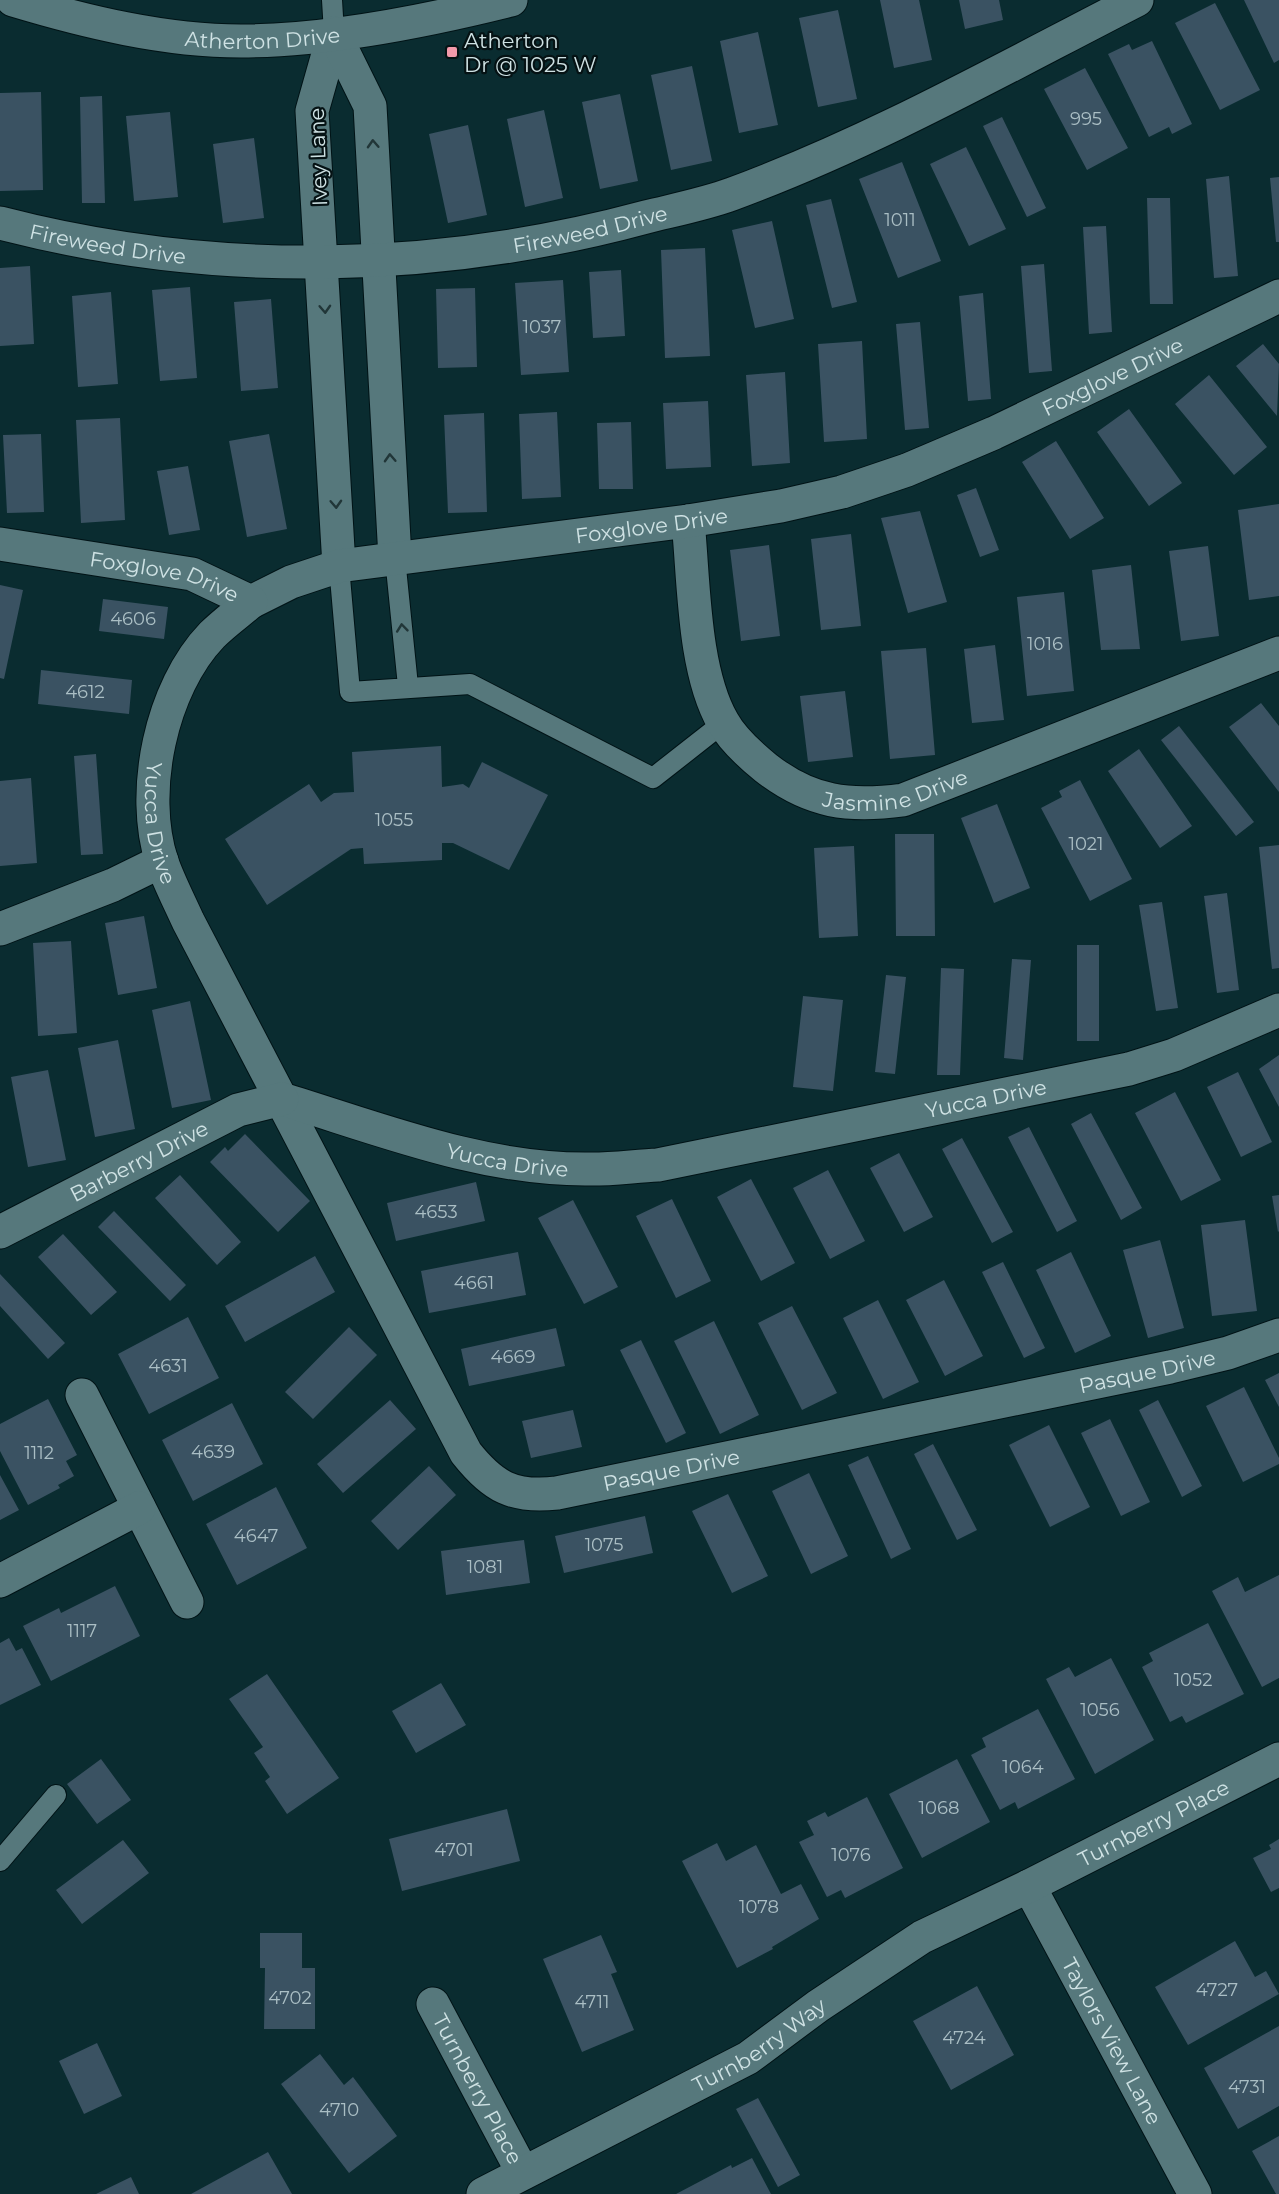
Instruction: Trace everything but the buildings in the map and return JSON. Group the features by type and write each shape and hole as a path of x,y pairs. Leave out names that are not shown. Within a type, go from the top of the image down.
{"street":[{"name":"Atherton Drive","path":"13,0 111,25 203,39 278,40 470,10 511,0"},
{"name":"Fireweed Drive","path":"0,223 86,242 183,256 323,263 495,251 564,238 730,195 859,141 1137,0"},
{"path":"334,33 370,106 395,558"},
{"name":"Ivey Lane","path":"334,33 312,111 323,263 339,566"},
{"name":"Foxglove Drive","path":"0,544 192,574 251,602 291,582 339,566 688,521 781,506 842,492 908,470 994,433 1279,296"},
{"name":"Jasmine Drive","path":"688,521 701,654 709,691 723,723 747,753 779,778 822,799 863,805 903,800 1279,653"},
{"name":"Yucca Drive","path":"251,602 212,635 188,669 160,736 153,772 152,804 162,861 188,921 282,1099 430,1146 472,1156 584,1170 658,1165 1129,1069 1174,1055 1279,1010"},
{"path":"0,929 113,885 162,861"},
{"name":"Barberry Drive","path":"0,1232 238,1110 282,1099"},
{"name":"Pasque Drive","path":"282,1099 466,1453 482,1473 518,1494 534,1496 557,1493 1170,1367 1228,1353 1279,1335"},
{"path":"82,1395 187,1602"},
{"path":"0,1581 139,1508"},
{"name":"Turnberry Place","path":"1029,1886 1279,1759"},
{"name":"Turnberry Way","path":"483,2194 748,2058 818,2006 922,1937 1029,1886"},
{"name":"Taylors View Lane","path":"1029,1886 1195,2194"},
{"name":"Turnberry Place","path":"433,2004 523,2173"}],"lane":[{"path":"332,0 334,33"},
{"path":"395,558 408,686"},
{"path":"339,566 350,692 408,686 470,684 653,778 723,723"},
{"path":"0,1861 56,1795"}],"place":[{"name":"Atherton Dr @ 1025 W","path":"452,52"}]}
